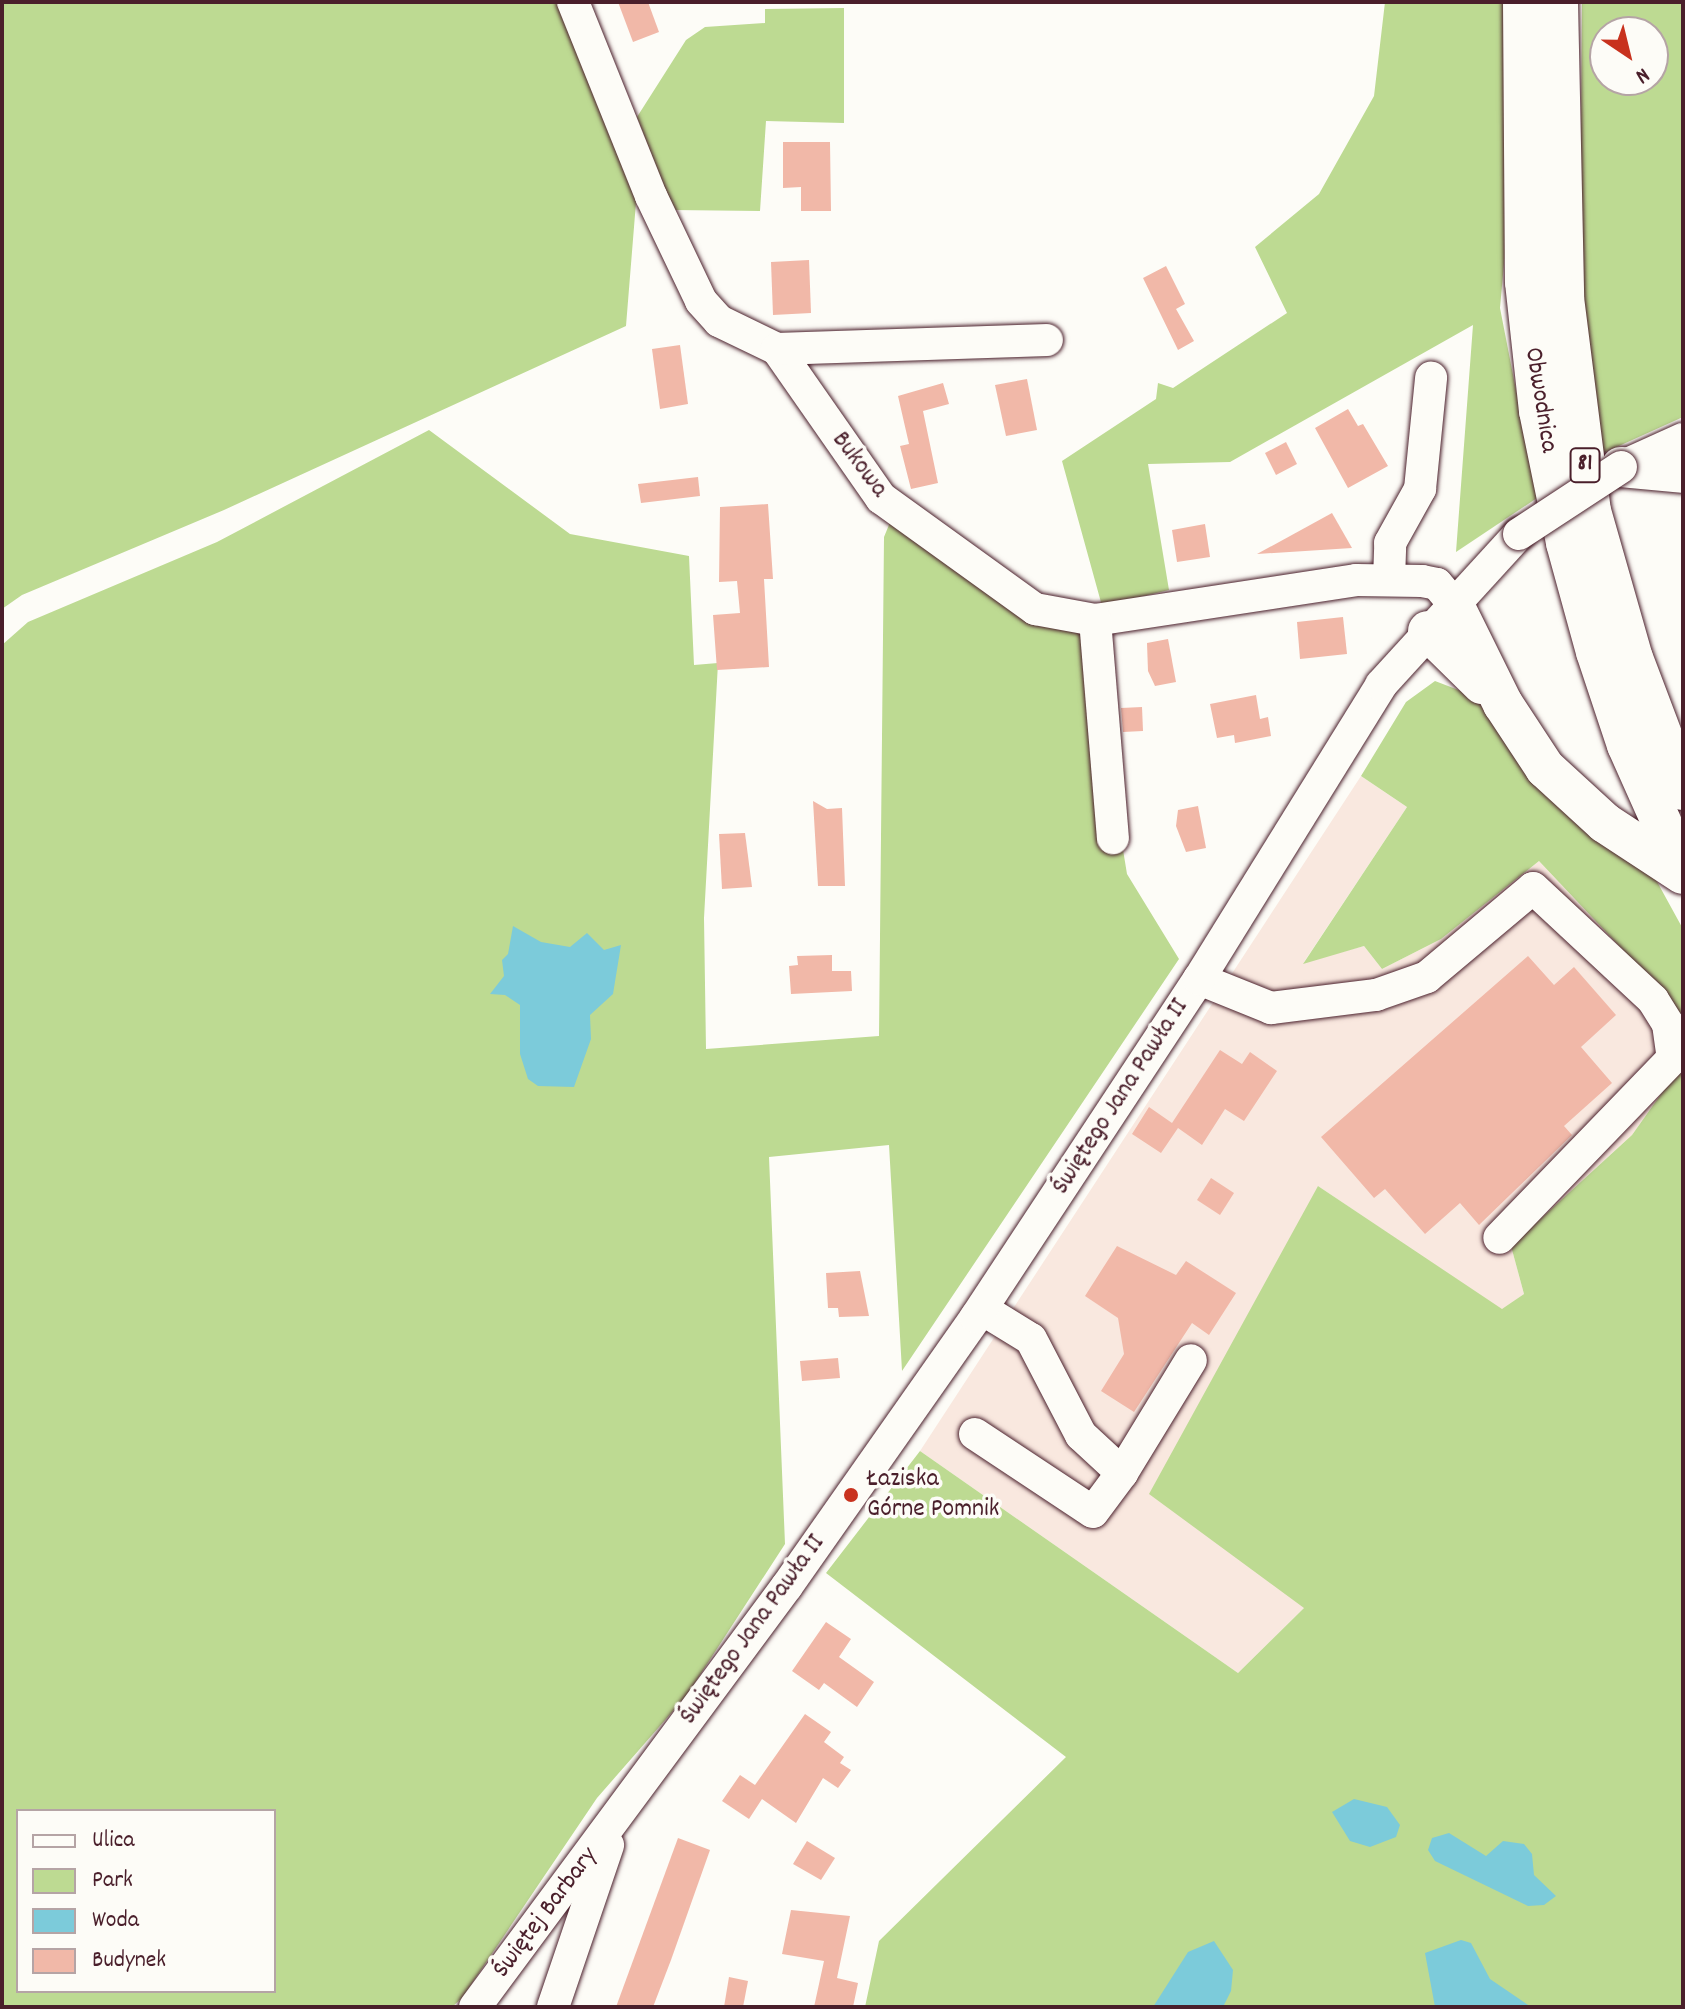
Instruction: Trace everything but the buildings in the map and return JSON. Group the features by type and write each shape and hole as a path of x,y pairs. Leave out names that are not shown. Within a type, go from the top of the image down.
{"main road":[{"name":"Obwodnica","path":"1523,2 1525,282 1539,411 1566,543 1627,745 1683,872"},
{"name":"Obwodnica","path":"1558,2 1564,298 1591,511 1633,658 1680,780"},
{"path":"1621,467 1683,473"},
{"path":"1441,617 1545,768 1568,793 1683,872"},
{"path":"1568,793 1588,798 1609,790 1620,777 1627,745"}],"street":[{"name":"Bukowa","path":"573,2 651,196 701,301 719,321 777,349 881,498 1035,609 1095,620 1271,589 1399,581"},
{"path":"777,349 1047,340"},
{"path":"1431,378 1420,489 1390,543 1399,581 1441,617"},
{"name":"Świętego Jana Pawła II","path":"616,1819 982,1309 1199,979 1381,685 1519,534 1621,467 1683,439"},
{"path":"1095,620 1113,838"},
{"path":"1199,979 1271,1008 1376,995 1427,977 1533,888 1653,1000 1668,1024 1673,1058 1499,1238"},
{"path":"982,1309 1031,1339 1081,1435 1122,1473"},
{"path":"975,1434 1093,1512 1122,1473 1191,1360"},
{"path":"553,2007 616,1819"},
{"name":"Świętej Barbary","path":"475,2007 616,1819"}],"shaded area":[{"path":"1361,776 1407,807 1304,962 1364,946 1382,969 1441,939 1539,861 1675,1005 1683,1029 1683,1063 1632,1135 1511,1246 1524,1294 1502,1310 1318,1186 1304,1608 1238,1673 920,1451"}],"green space":[{"path":"2,2 559,2 637,190 626,326 224,510 22,595 2,609"},
{"path":"1385,2 1507,2 1510,197 1500,308 1537,498 1456,552 1473,325 1230,462 1148,464 1169,590 1102,606 1062,461 1156,399 1158,383 1173,388 1287,313 1255,247 1319,194 1374,96"},
{"path":"1582,2 1683,2 1683,417 1599,455 1580,259"},
{"path":"844,8 844,123 766,121 760,211 673,210 637,117 686,40 705,27 765,23 765,9"},
{"path":"429,430 570,534 689,556 694,665 718,663 704,918 706,1049 879,1036 884,537 891,520 1087,631 1127,874 1179,959 902,1371 889,1145 769,1157 785,1544 687,1695 597,1798 462,1998 452,2007 2,2007 2,645 28,622 217,542"},
{"path":"1435,681 1482,699 1649,867 1683,929 1683,1029 1675,1005 1539,861 1441,939 1382,969 1364,946 1303,964 1407,807 1361,776 1406,702"},
{"path":"1683,1063 1683,2007 865,2007 879,1941 1066,1757 826,1573 920,1451 1238,1673 1304,1608 1149,1494 1318,1186 1502,1309 1524,1294 1511,1246 1632,1135"}],"water":[{"path":"513,926 541,942 570,947 587,933 604,950 621,945 613,994 590,1015 591,1039 574,1087 538,1086 528,1079 520,1054 520,1005 505,995 490,994 504,976 502,960 508,954"},
{"path":"1354,1799 1387,1807 1400,1825 1396,1837 1370,1847 1350,1841 1332,1812"},
{"path":"1449,1833 1486,1856 1503,1841 1524,1844 1532,1854 1534,1875 1556,1896 1544,1905 1528,1906 1435,1861 1428,1850 1432,1838"},
{"path":"1461,1940 1471,1943 1490,1979 1531,2007 1435,2007 1425,1953"},
{"path":"1214,1941 1233,1970 1231,1991 1223,2007 1153,2007 1188,1952"}],"place":[{"name":"Łaziska Górne Pomnik","path":"851,1495"}]}
